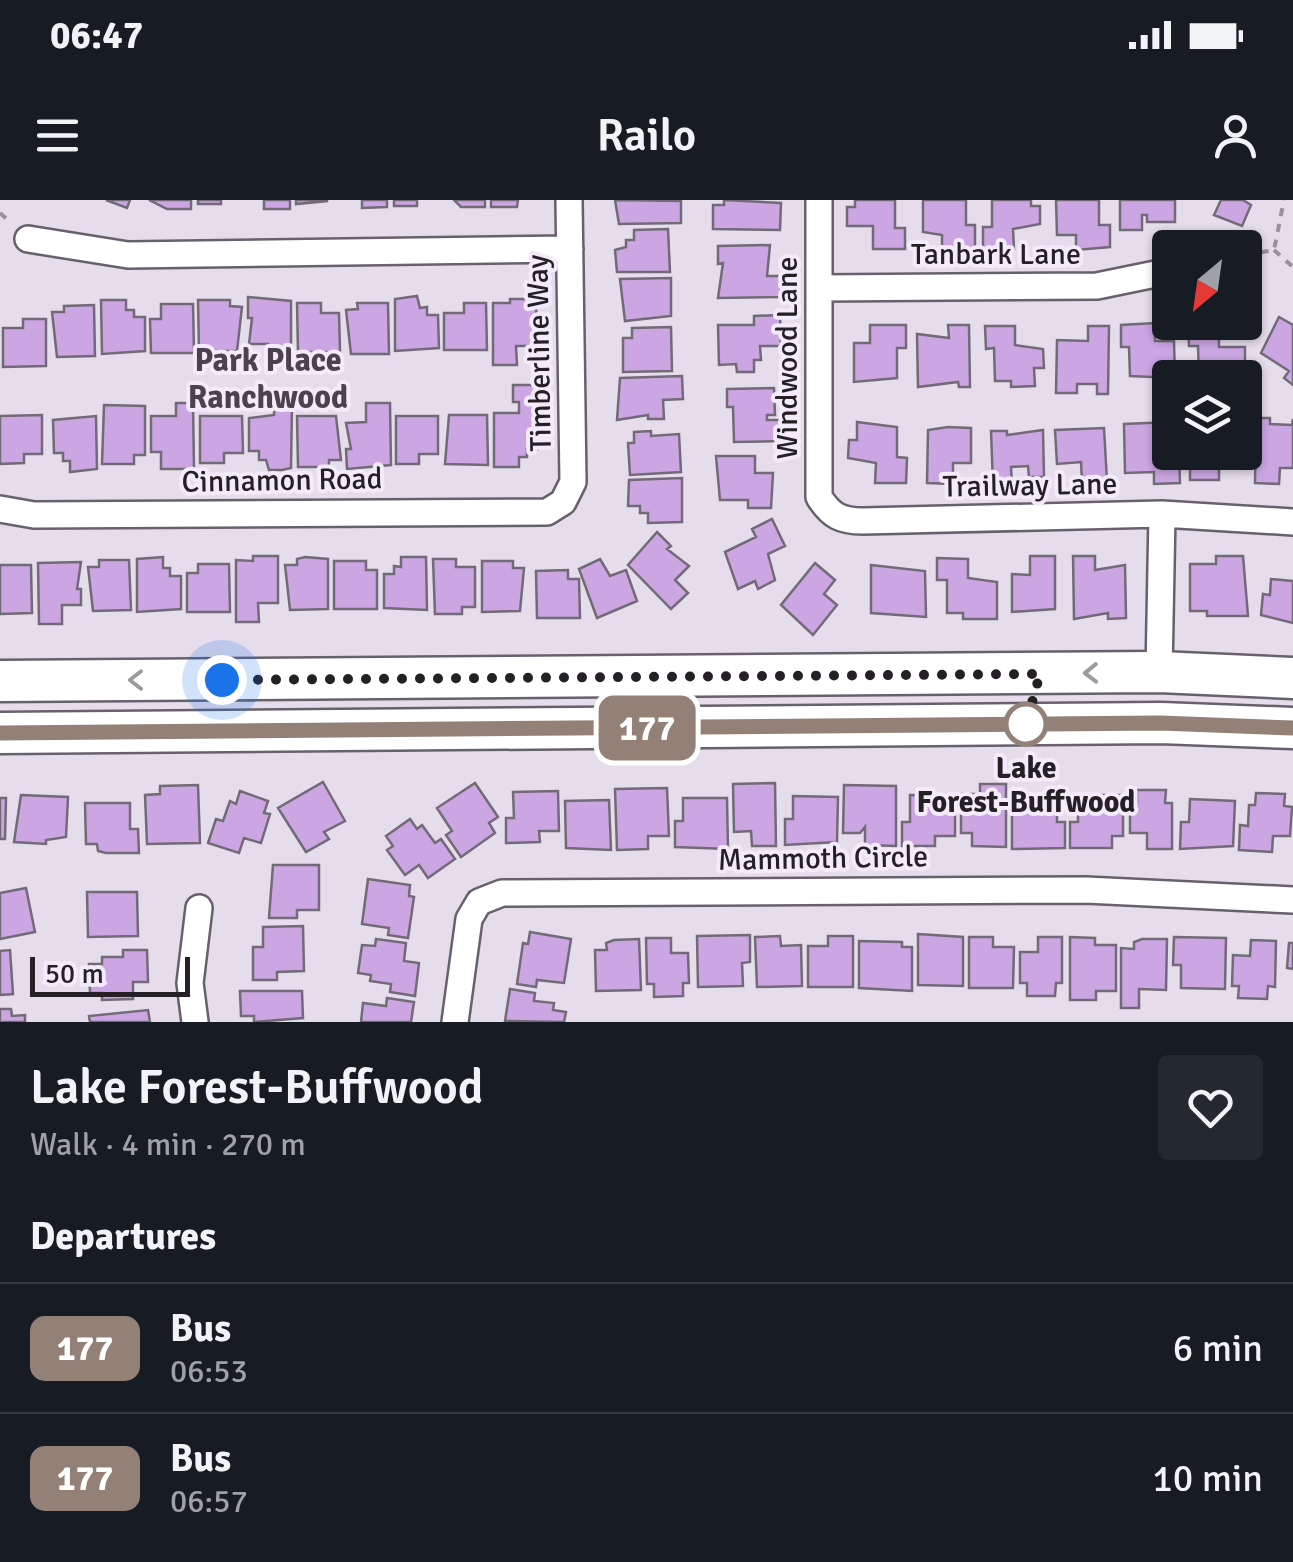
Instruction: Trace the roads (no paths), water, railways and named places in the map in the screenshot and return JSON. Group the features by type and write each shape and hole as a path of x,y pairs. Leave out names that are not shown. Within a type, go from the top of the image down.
{"main road":[{"path":"0,680 1159,672 1293,678"},
{"path":"0,733 1160,723 1293,728"}],"street":[{"name":"Timberline Way","path":"563,502 573,482 569,200"},
{"name":"Windwood Lane","path":"819,200 819,497 829,513"},
{"path":"28,239 128,255 570,249"},
{"name":"Tanbark Lane","path":"820,288 1097,286 1152,275"},
{"name":"Cinnamon Road","path":"0,509 34,515 547,512 563,502"},
{"name":"Trailway Lane","path":"829,513 845,521 864,522 1162,514 1293,522"},
{"path":"1159,672 1162,514"},
{"name":"Mammoth Circle","path":"455,1022 469,919 478,902 502,892 1086,890 1293,900"},
{"path":"196,1022 190,984 199,908"}],"place":[{"name":"Lake Forest-Buffwood","path":"1026,724"}],"district":[{"name":"Park Place Ranchwood","path":"268,378"}]}
